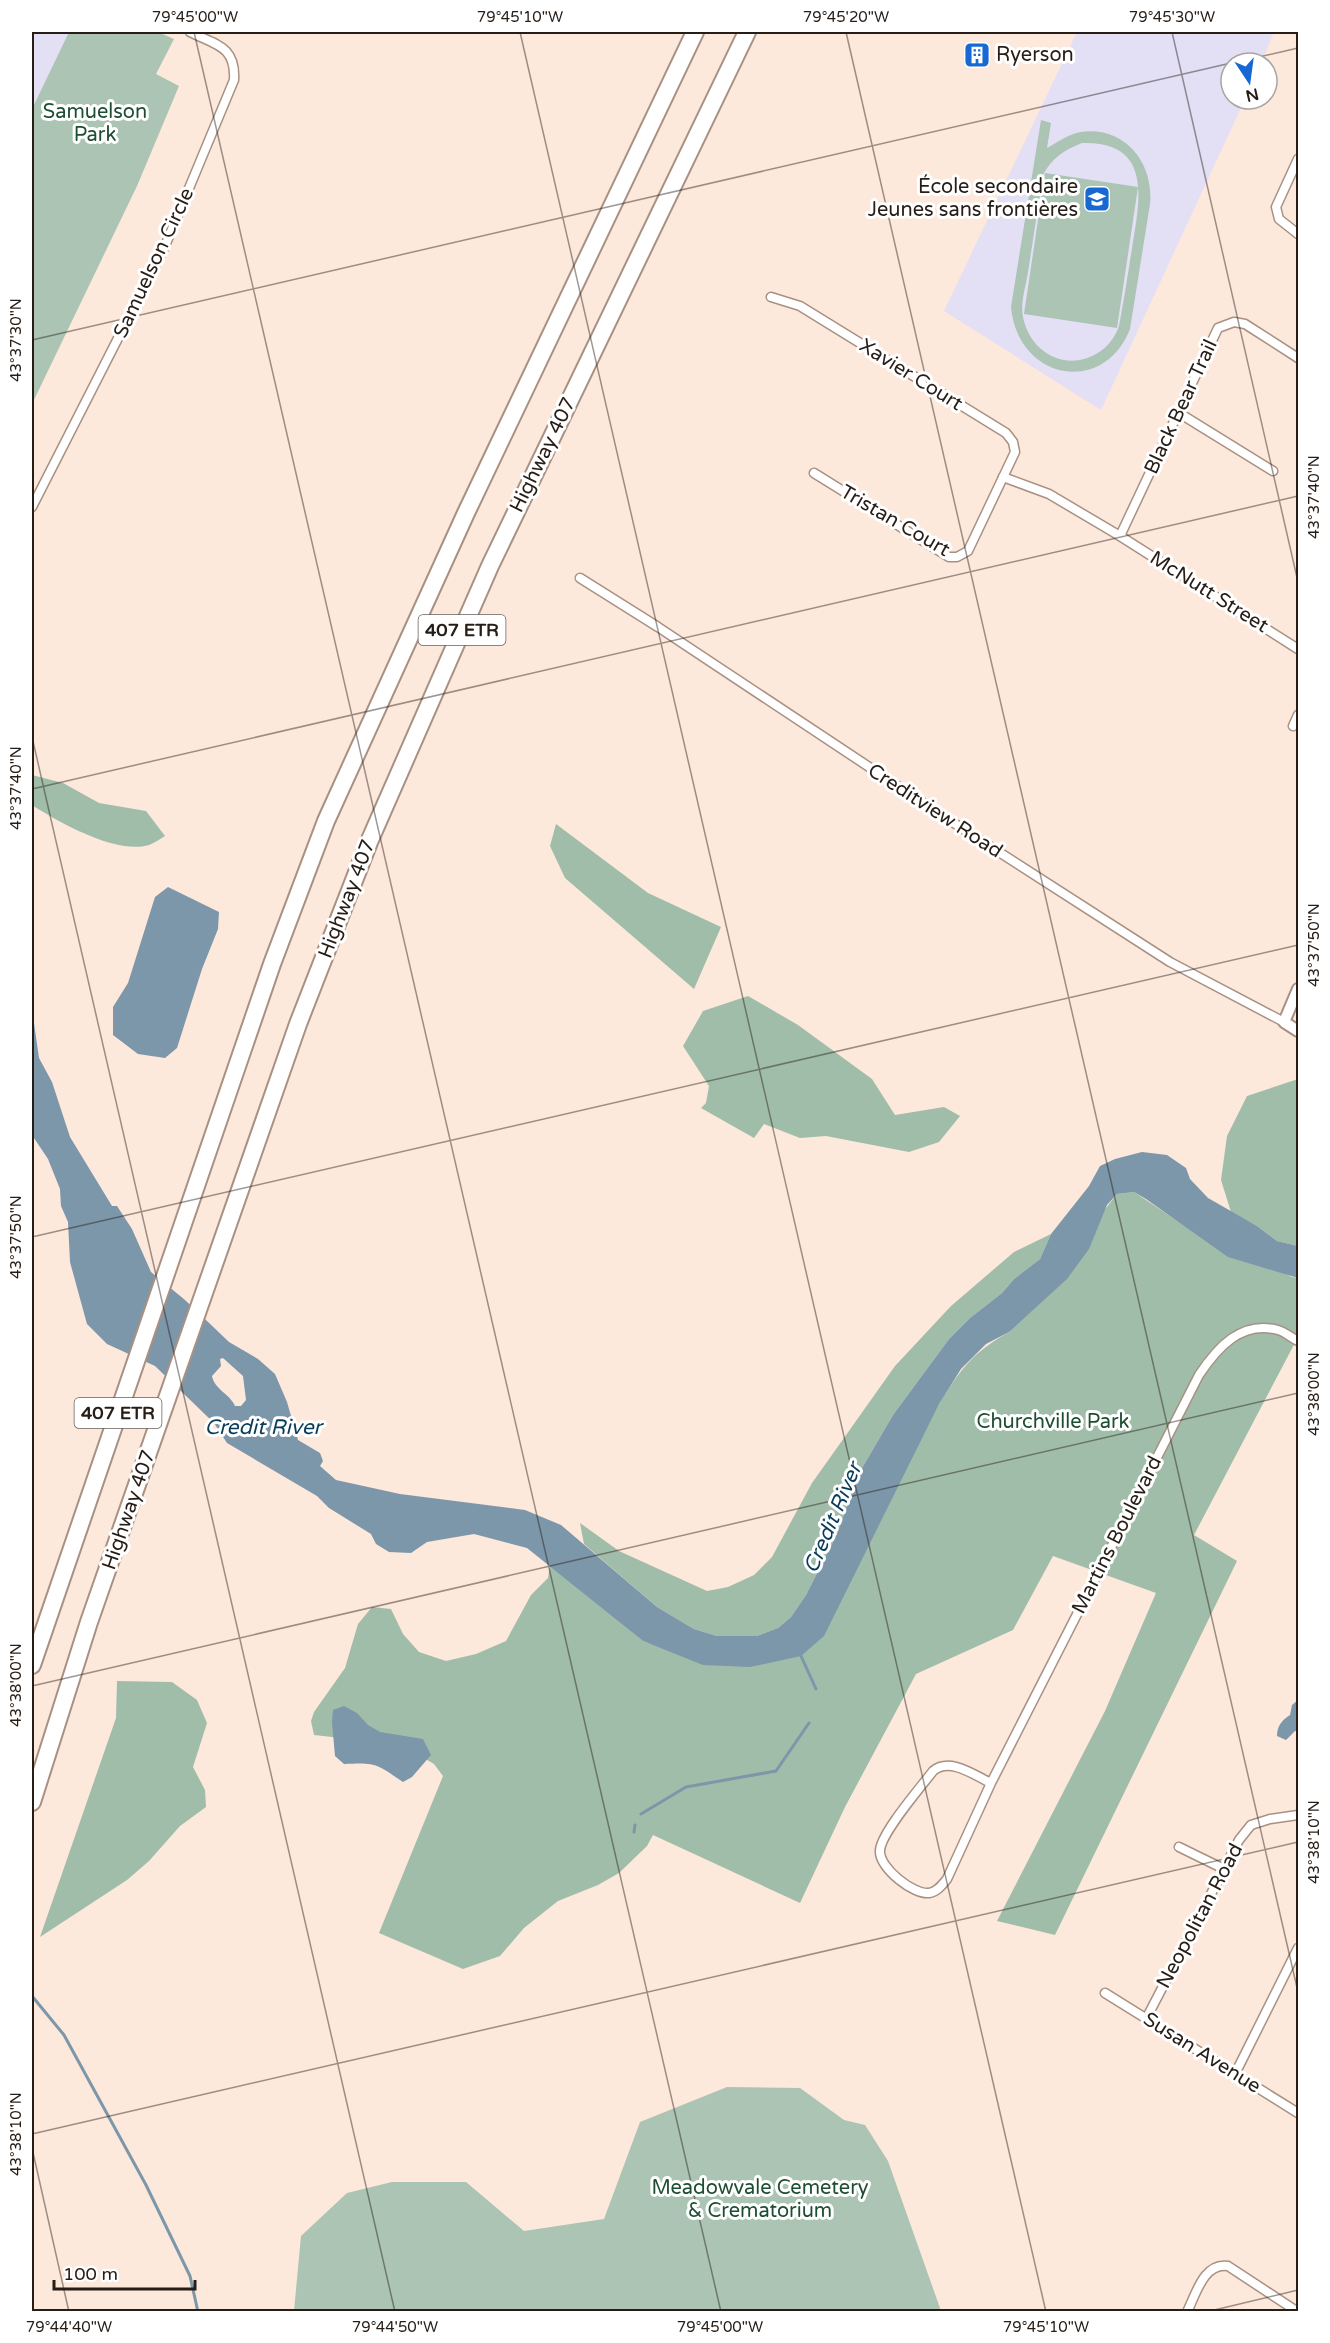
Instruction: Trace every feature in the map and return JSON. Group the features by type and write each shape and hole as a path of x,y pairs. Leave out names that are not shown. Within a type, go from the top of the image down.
{"highway":[{"name":"407 ETR","path":"32,1665 272,964 326,821 466,513 694,32"},
{"name":"Highway 407","path":"32,1802 89,1622 220,1246 298,1024 369,842 490,566 747,32"}],"street":[{"name":"Samuelson Circle","path":"32,507 165,246 234,80 235,66 232,56 221,47 190,32"},
{"path":"1299,159 1276,207 1279,219 1299,234"},
{"name":"Xavier Court","path":"771,297 800,306 1006,433 1013,442 1015,452 1003,477"},
{"name":"Black Bear Trail","path":"1120,536 1218,328 1234,322 1245,324 1299,358"},
{"path":"1179,413 1273,471"},
{"name":"Tristan Court","path":"814,473 949,557 957,557 968,551 1003,477"},
{"name":"McNutt Street","path":"1003,477 1049,494 1299,649"},
{"name":"Creditview Road","path":"580,578 1170,962 1299,1031"},
{"path":"1293,726 1299,715"},
{"path":"1284,1022 1299,989"},
{"name":"Martins Boulevard","path":"991,1783 952,1765 941,1765 933,1771 881,1843 880,1858 889,1872 925,1893 935,1892 950,1873 991,1783 1212,1354 1242,1332 1263,1329 1279,1330 1299,1341"},
{"name":"Neopolitan Road","path":"1146,2019 1239,1839 1251,1826 1270,1819 1299,1815"},
{"path":"1179,1847 1224,1869"},
{"path":"1235,2074 1299,1948"},
{"name":"Susan Avenue","path":"1105,1993 1299,2113"},
{"path":"1187,2312 1205,2276 1211,2269 1222,2265 1228,2266 1298,2312"}],"shaded area":[{"path":"32,32 69,32 32,109"},
{"name":"École secondaire Jeunes sans frontières","path":"1077,32 1274,32 1266,51 1219,51 1219,111 1239,111 1101,410 944,311"}],"green space":[{"name":"Samuelson Park","path":"69,32 77,34 79,32 158,32 174,39 156,74 179,86 137,186 32,404 32,109"},
{"path":"1041,120 1051,123 1047,148 1068,136 1081,132 1111,135 1123,141 1134,150 1142,162 1150,189 1150,204 1130,329 1118,350 1101,364 1083,371 1063,371 1045,364 1029,351 1017,332 1011,307","holes":["1082,143 1105,145 1121,152 1131,162 1137,176 1138,211 1119,326 1109,344 1093,356 1070,361 1051,356 1036,344 1026,327 1022,312 1043,175 1059,155"]},
{"path":"1045,173 1138,187 1117,328 1024,314"},
{"path":"32,775 63,783 99,803 146,811 165,836 149,845 136,847 105,841 72,828 32,805"},
{"path":"556,824 648,893 721,927 694,989 565,878 550,846"},
{"path":"748,996 798,1025 872,1079 895,1115 944,1107 960,1116 939,1142 909,1152 826,1136 800,1138 764,1124 754,1138 701,1108 706,1103 709,1086 683,1046 703,1011"},
{"path":"1298,1079 1298,1246 1277,1241 1257,1226 1231,1212 1221,1180 1227,1136 1247,1096"},
{"name":"Churchville Park","path":"1134,1192 1182,1224 1298,1278 1298,1337 1194,1535 1237,1561 1055,1935 997,1921 1105,1711 1156,1593 1053,1556 1013,1630 916,1674 845,1807 800,1903 653,1835 647,1846 619,1873 598,1885 558,1901 524,1928 500,1956 463,1969 379,1933 443,1776 434,1764 417,1754 341,1738 314,1735 311,1721 314,1712 345,1668 358,1624 372,1607 391,1609 403,1634 419,1652 446,1661 476,1654 506,1641 531,1595 548,1578 550,1565 643,1641 662,1648 801,1655 939,1404 954,1381 968,1363 986,1347 1009,1332 1117,1194"},
{"path":"1051,1234 1040,1259 1014,1279 1002,1293 970,1318 949,1339 893,1415 858,1475 837,1534 806,1595 791,1617 778,1628 757,1636 717,1636 694,1629 657,1607 584,1544 580,1523 619,1551 707,1591 728,1587 754,1575 772,1557 812,1483 895,1366 951,1306 1014,1252"},
{"path":"117,1681 172,1682 197,1700 207,1723 193,1767 205,1790 206,1807 180,1826 149,1861 127,1880 40,1937 116,1718"},
{"name":"Meadowvale Cemetery & Crematorium","path":"727,2087 800,2088 844,2120 865,2125 888,2161 941,2311 294,2311 301,2236 347,2193 392,2182 466,2182 524,2231 604,2219 640,2122"}],"water":[{"path":"168,887 219,912 218,929 202,969 177,1048 165,1058 138,1054 113,1035 113,1007 128,983 155,897"},
{"name":"Credit River","path":"32,1021 39,1058 52,1082 70,1137 112,1206 117,1206 132,1229 151,1272 185,1300 229,1342 258,1359 275,1374 287,1402 298,1440 320,1453 323,1461 320,1466 336,1480 400,1494 525,1510 561,1525 657,1607 694,1629 717,1636 757,1636 778,1628 791,1617 806,1595 837,1534 858,1475 893,1415 949,1339 970,1318 1002,1293 1014,1279 1040,1259 1051,1234 1089,1186 1100,1166 1115,1159 1142,1152 1167,1155 1186,1168 1190,1179 1208,1198 1257,1226 1277,1241 1298,1246 1298,1278 1228,1257 1134,1192 1117,1194 1107,1205 1089,1249 1067,1279 1009,1332 986,1344 961,1369 939,1404 824,1636 801,1656 750,1667 703,1665 643,1641 527,1548 474,1534 427,1542 411,1553 389,1552 376,1544 371,1534 329,1508 317,1496 227,1443 214,1423 155,1366 107,1344 87,1324 70,1262 68,1222 61,1206 60,1189 48,1159 32,1135","holes":["223,1358 243,1376 246,1400 241,1406 235,1406 213,1381 212,1376 221,1366 220,1359"]},
{"path":"1298,1700 1298,1731 1286,1740 1277,1736 1278,1729 1282,1721 1290,1715 1292,1705"},
{"path":"344,1706 357,1713 368,1725 380,1732 423,1739 431,1755 412,1777 403,1782 387,1771 370,1764 344,1764 335,1756 332,1722 333,1710"}],"waterway":[{"path":"801,1656 816,1689"},
{"path":"641,1814 686,1787 776,1771 809,1723"},
{"path":"634,1832 635,1825"},
{"path":"32,1996 64,2035 146,2185 190,2276 198,2312"}],"place":[{"name":"Ryerson","path":"977,55"},
{"name":"École secondaire Jeunes sans frontières","path":"1097,199"}]}
